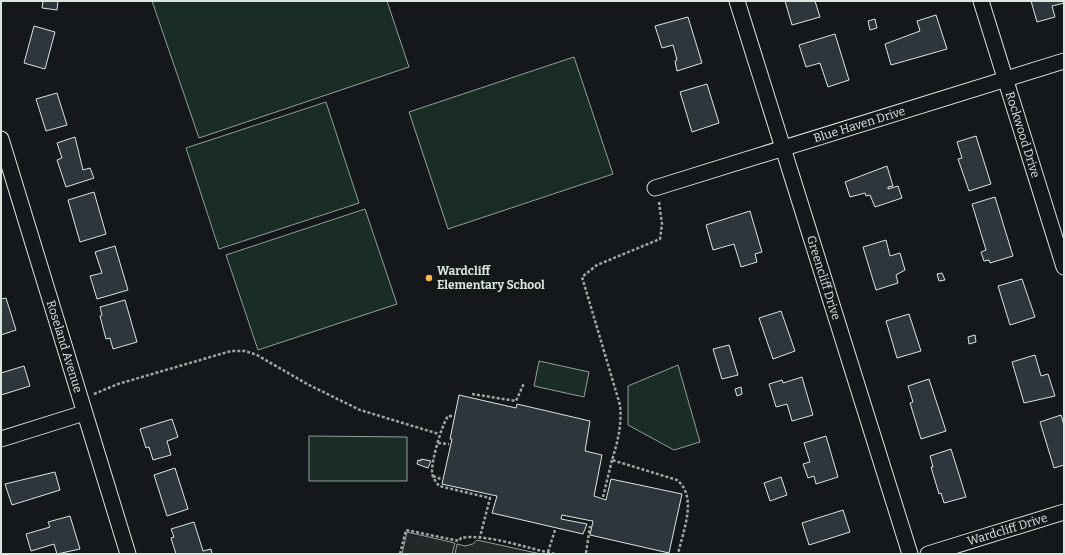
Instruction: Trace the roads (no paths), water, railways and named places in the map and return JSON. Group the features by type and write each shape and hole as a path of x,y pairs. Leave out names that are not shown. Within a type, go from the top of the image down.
{"street":[{"name":"Greencliff Drive","path":"737,1 910,554"},
{"name":"Rockwood Drive","path":"981,1 1064,267"},
{"name":"Blue Haven Drive","path":"655,188 1064,61"},
{"name":"Roseland Avenue","path":"1,139 128,554"},
{"path":"1,439 84,413"},
{"name":"Wardcliff Drive","path":"928,554 1064,512"}],"place":[{"name":"Wardcliff Elementary School","path":"429,278"}]}
